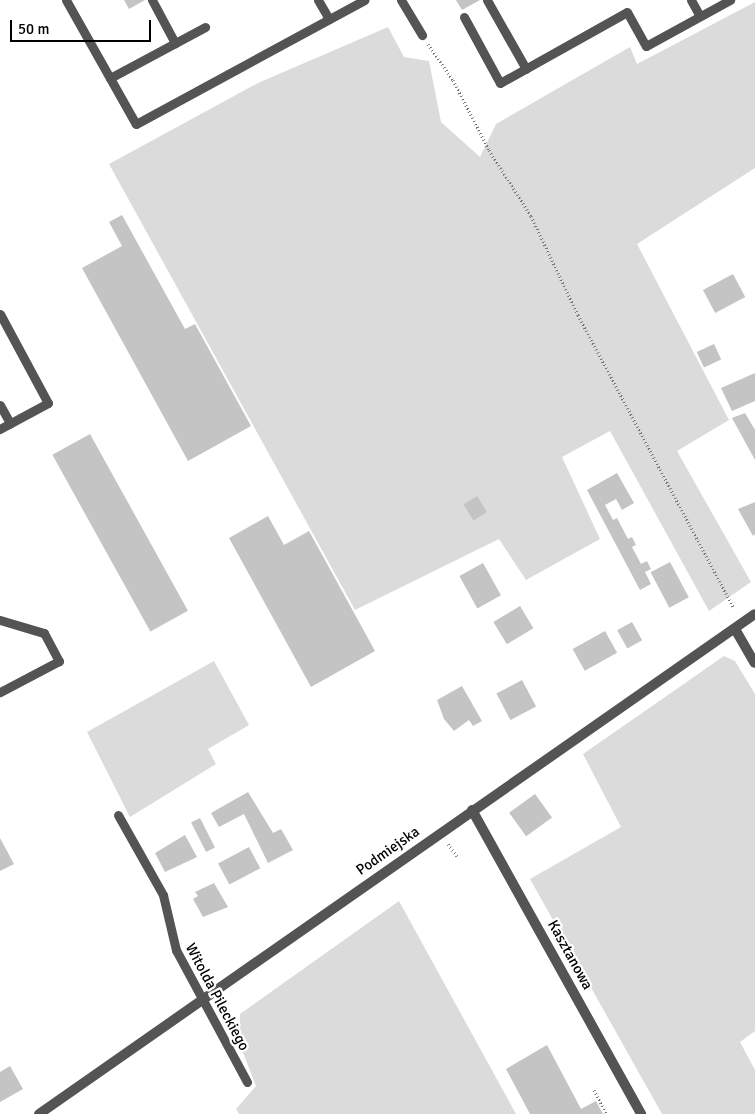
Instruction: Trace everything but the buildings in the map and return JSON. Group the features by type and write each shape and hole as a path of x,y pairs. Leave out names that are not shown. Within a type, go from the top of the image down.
{"street":[{"name":"Podmiejska","path":"39,1114 755,614"},
{"path":"735,629 755,663"},
{"name":"Kasztanowa","path":"472,810 641,1114"}],"lane":[{"path":"66,0 136,124 364,0"},
{"path":"152,0 175,43"},
{"path":"318,0 329,18"},
{"path":"401,0 422,35"},
{"path":"487,0 526,69"},
{"path":"692,0 700,16"},
{"path":"464,17 500,83 627,12 646,46 730,0"},
{"path":"110,78 204,27"},
{"path":"0,314 48,403 0,429"},
{"path":"0,405 10,423"},
{"path":"0,620 44,633 60,661 0,692"},
{"name":"Witolda Pileckiego","path":"118,815 163,895 176,950 247,1082"}],"path":[{"path":"422,35 453,80 489,150 531,216 578,315 733,606"},
{"path":"594,1090 607,1114"}],"shaded area":[{"path":"755,2 755,168 637,244 729,420 677,451 751,582 709,611 610,431 562,457 600,539 526,580 499,539 355,610 109,164 258,83 388,27 404,57 429,61 441,122 480,157 496,124 630,47 637,64"},
{"path":"724,656 735,661 755,694 755,1031 740,1042 755,1070 755,1114 662,1114 530,879 621,827 583,754"},
{"path":"214,661 249,725 208,749 216,764 130,817 87,732"},
{"path":"399,901 516,1114 239,1114 236,1109 256,1086 240,1045 240,1014"}]}
